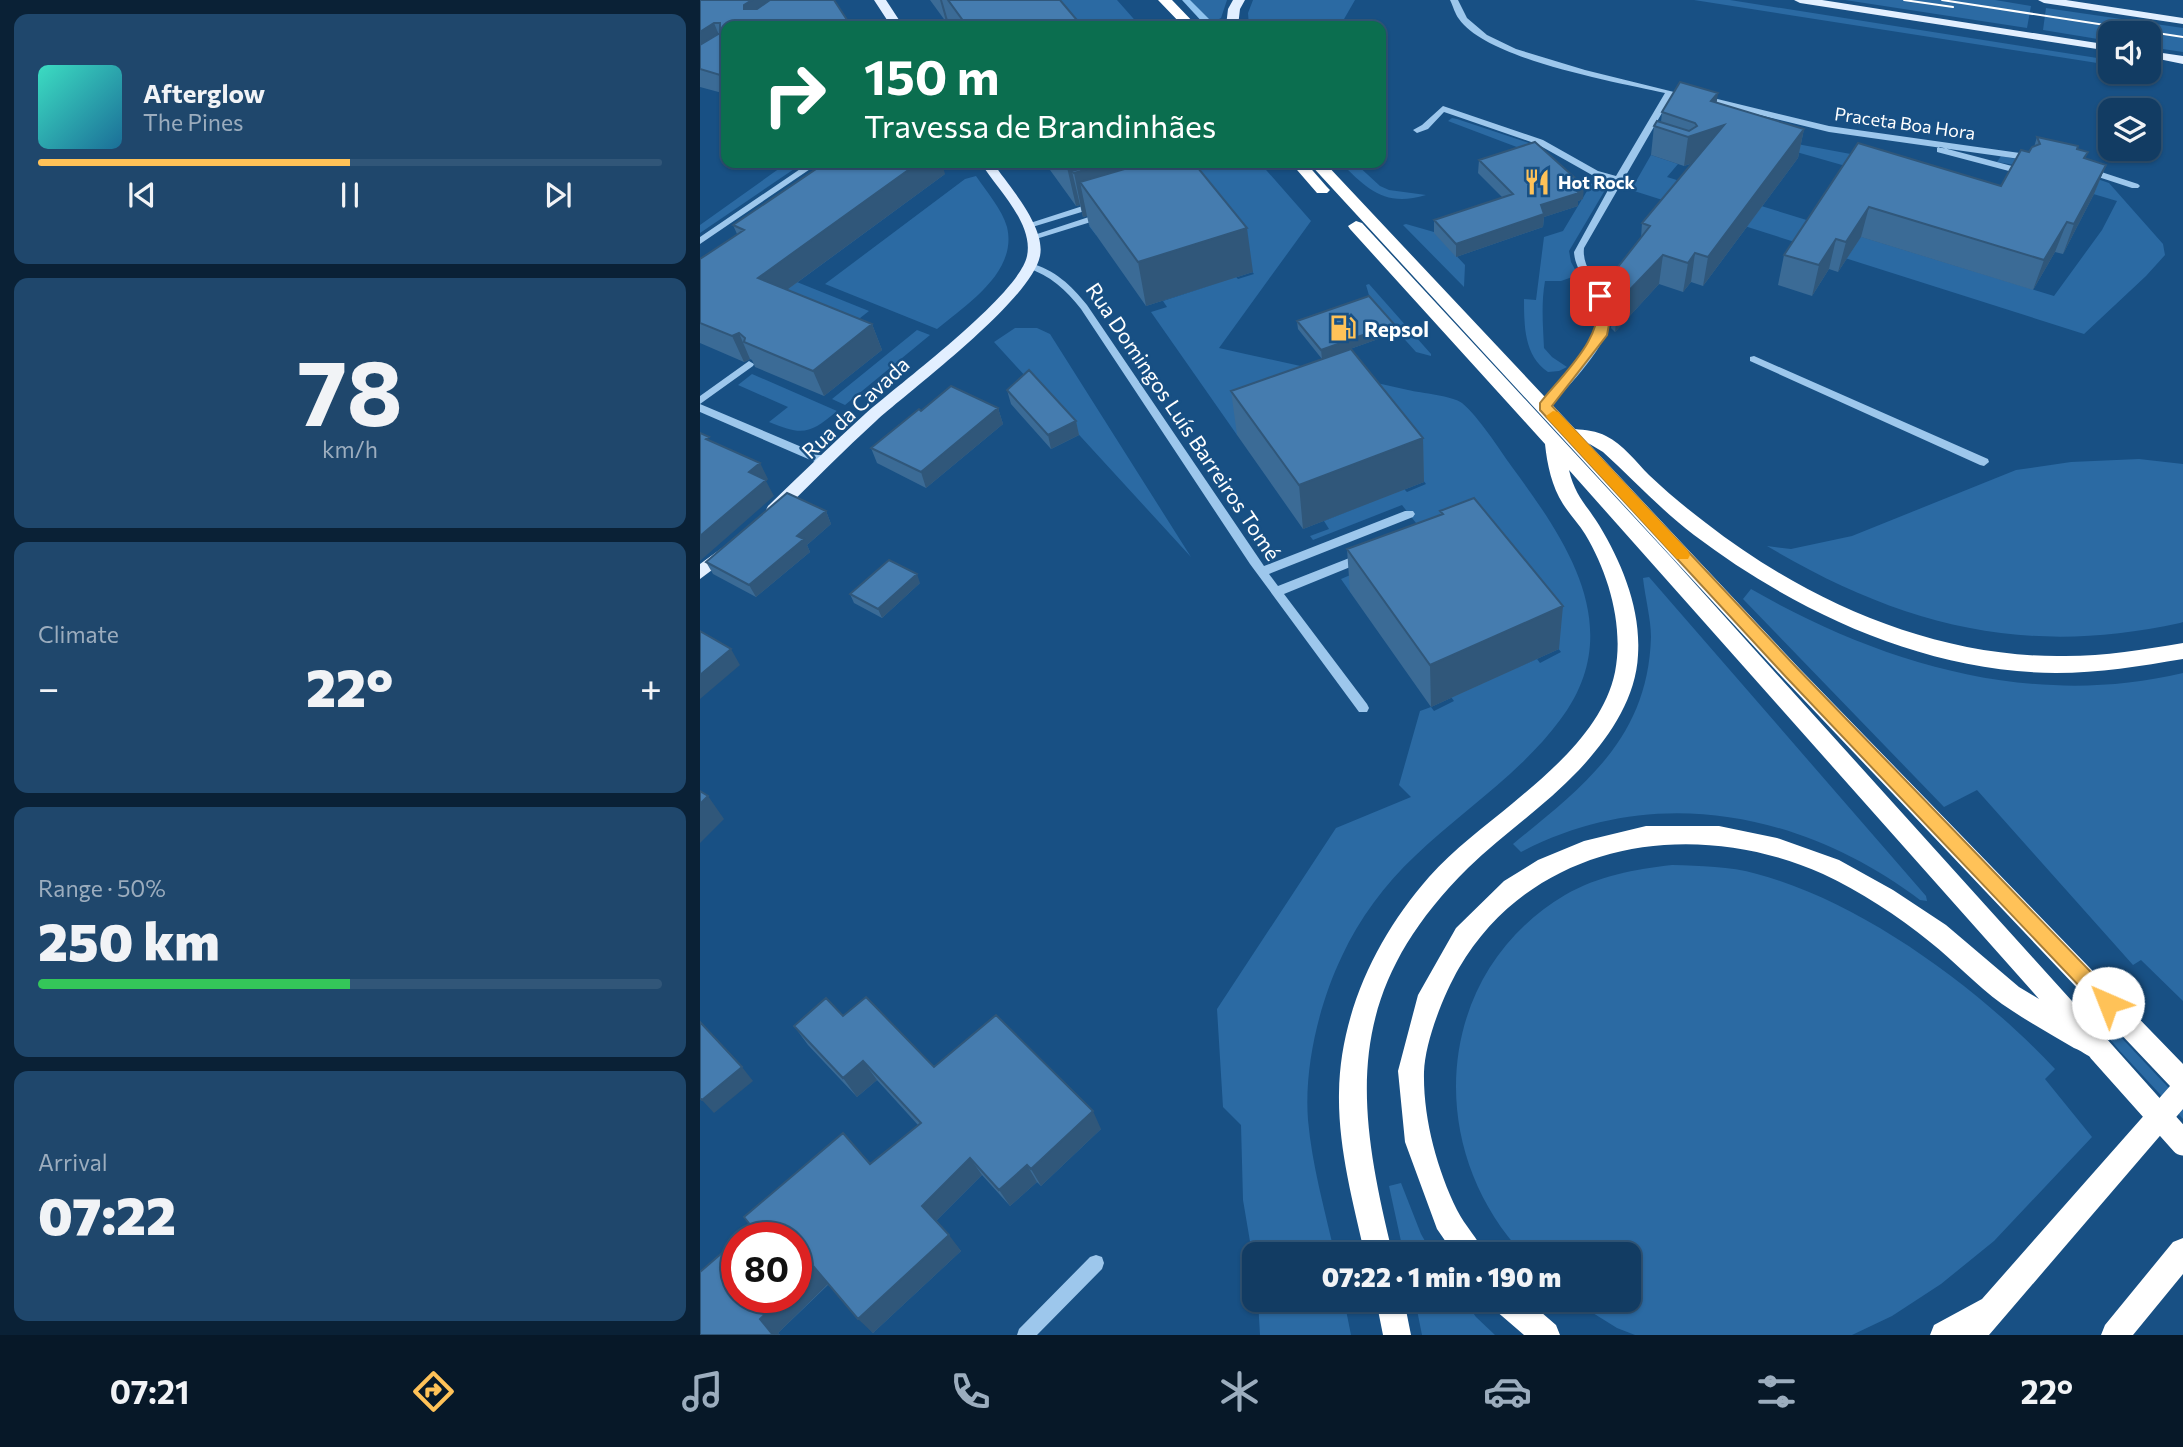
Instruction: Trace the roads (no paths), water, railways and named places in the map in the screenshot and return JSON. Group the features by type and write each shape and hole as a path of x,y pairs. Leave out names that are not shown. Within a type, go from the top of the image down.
{"highway":[{"path":"1148,0 1167,21"},
{"path":"1165,0 1185,21"},
{"path":"1303,168 2183,1082"},
{"path":"1322,168 1544,407 1562,439 1683,583 2183,1143"},
{"path":"1562,439 1599,439 1718,544 1819,605 1903,639 1979,658 2038,665 2092,666 2147,660 2183,651"},
{"path":"1376,1242 1366,1201 1352,1093 1353,1061 1362,1021 1375,983 1393,943 1419,905 1461,861 1550,785 1588,747 1603,725 1624,679 1628,655 1624,612 1613,573 1591,527 1566,492 1562,439"},
{"path":"1462,1242 1447,1219 1418,1142 1411,1071 1430,995 1465,936 1486,912 1546,867 1584,850 1646,836 1719,836 1777,848 1831,867 1885,897 1937,933 2010,995 2100,1050"},
{"path":"1970,1335 2183,1090"},
{"path":"2115,1335 2183,1252"},
{"path":"1944,1335 1998,1303"},
{"path":"1392,1312 1397,1335"},
{"path":"1519,1312 1546,1335"}],"main road":[{"path":"880,0 894,21"},
{"path":"1233,21 1234,9 1239,0"},
{"path":"1800,0 2098,46"},
{"path":"2045,0 2183,21"},
{"path":"2161,56 2183,60"},
{"path":"991,168 1031,231 1034,255 1030,266"},
{"name":"Rua da Cavada","path":"759,523 869,419 1003,303 1019,286 1030,266"},
{"path":"700,573 739,539"}],"street":[{"name":"Praceta Boa Hora","path":"1454,0 1458,13 1466,23 1513,52 1829,129 2046,160"},
{"path":"1544,407 1596,342 1606,320 1606,308 1577,254 1617,185 1646,142 1670,92"},
{"path":"1417,130 1425,127 1443,109 1540,142 1617,185"},
{"path":"1905,140 2024,172"},
{"path":"2071,166 2135,186"},
{"path":"700,241 808,168"},
{"path":"1031,231 1111,213"},
{"name":"Rua Domingos Luís Barreiros Tomé","path":"1030,266 1059,280 1084,307 1262,572 1325,661 1363,708"},
{"path":"1754,359 1984,462"},
{"path":"700,401 748,364"},
{"path":"700,408 826,461"},
{"path":"1262,572 1409,514"},
{"path":"1276,592 1372,553"},
{"path":"1025,1335 1096,1263"}],"lane":[{"path":"1031,231 1101,203"}],"waterway":[{"path":"1186,0 1206,21"}],"tram line":[{"path":"1904,0 1953,7"},
{"path":"1942,0 2183,37"}],"place":[{"name":"Hot Rock","path":"1537,182"},
{"name":"Repsol","path":"1343,328"}]}
